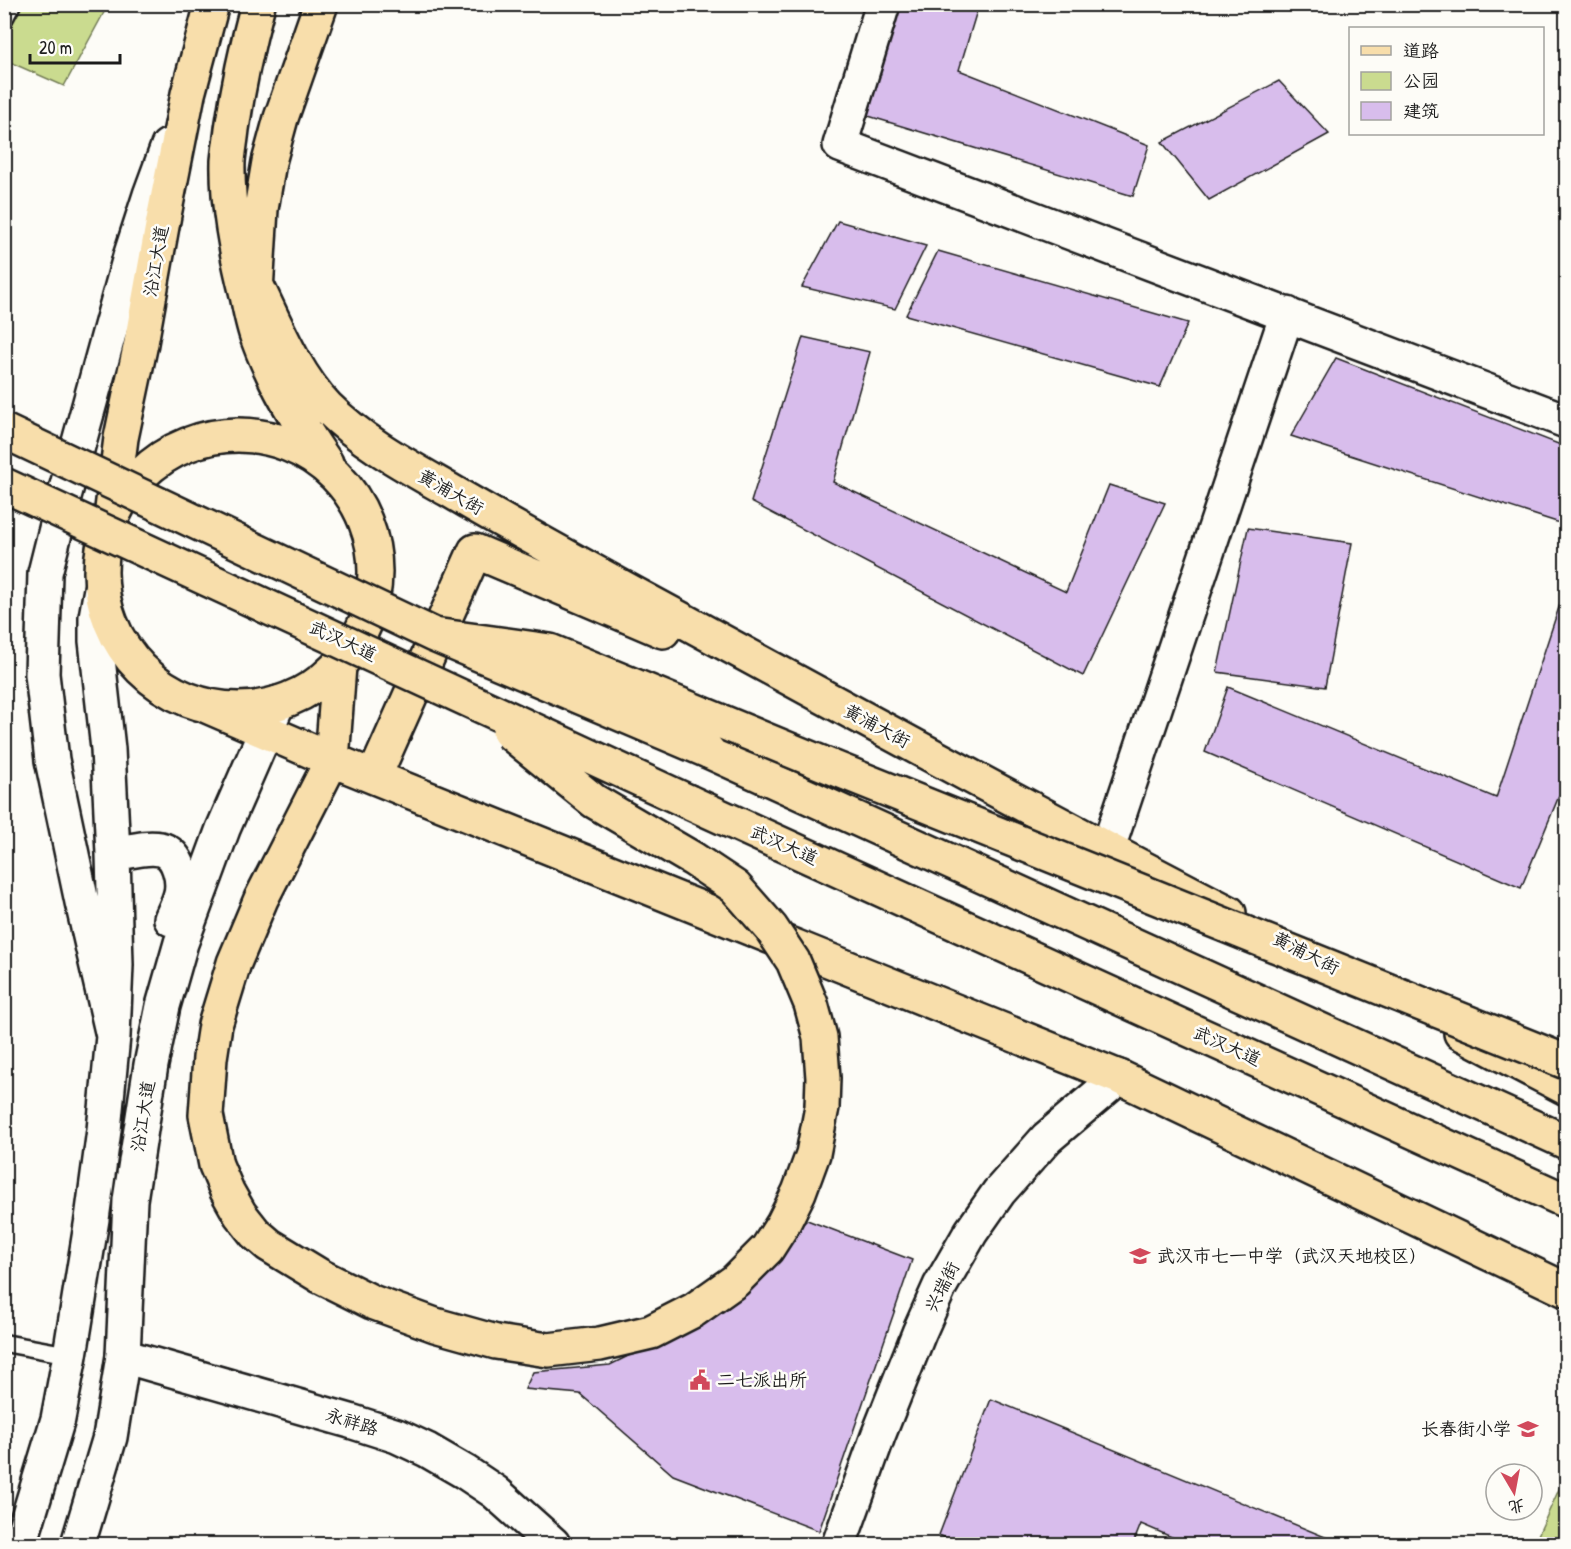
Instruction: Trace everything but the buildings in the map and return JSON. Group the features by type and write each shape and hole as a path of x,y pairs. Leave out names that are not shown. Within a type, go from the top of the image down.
{"main road":[{"name":"沿江大道","path":"111,519 122,438 164,215 188,94 212,4"},
{"path":"258,4 235,108 228,159 231,223 237,255 257,338 273,374 309,438 360,509 369,532 375,567 372,603 353,647 339,666 272,717"},
{"path":"257,338 256,284 261,209 269,162 281,118 321,4"},
{"path":"883,4 840,145 1566,421"},
{"path":"113,1036 52,760 42,674 45,573 130,257 150,195 188,94"},
{"name":"黄浦大街","path":"256,284 286,347 312,389 358,434 406,466 526,536 1107,850 1566,1088"},
{"path":"1107,850 1287,315"},
{"path":"4,431 434,635 708,751 1566,1142"},
{"path":"332,472 313,457 291,446 269,438 245,435 221,436 197,441 175,450 137,479 122,498 103,542 101,589 106,613 115,634 128,655 144,672 163,687 184,698 207,706 272,717 332,760 1119,1077 1566,1290"},
{"name":"武汉大道","path":"4,485 700,807 1566,1201"},
{"path":"374,777 475,551 670,634 723,642"},
{"name":"沿江大道","path":"20,1545 58,1419 70,1355 92,1220 113,1036 116,965 113,854 108,749 96,641 96,617 101,589"},
{"path":"434,635 550,651 1566,1062"},
{"path":"339,666 332,760 256,909 231,974 215,1025 206,1115 216,1165 231,1198 255,1233 269,1245 320,1276 372,1302 435,1325 496,1342 548,1350 600,1344 651,1332 694,1310 735,1281 766,1249 783,1224 799,1192 813,1154 822,1107 824,1078 820,1037 811,1004 793,961 771,928 735,887 693,859 594,801 470,700"},
{"name":"沿江大道","path":"78,1545 110,1437 123,1356 130,1200 151,1065 163,1006 181,943 223,829 272,717"},
{"path":"113,854 158,848 170,853 181,876 181,896 154,962 163,1006"},
{"name":"兴瑞街","path":"839,1545 878,1436 919,1333 940,1286 970,1232 999,1192 1047,1138 1119,1077"},
{"name":"永祥路","path":"123,1356 397,1436 427,1450 495,1492 554,1545"}],"lane":[{"path":"4,19 12,4"},
{"path":"4,1343 70,1355"}],"green space":[{"path":"5,5 108,5 64,86 5,60"},
{"path":"1566,1474 1566,1544 1534,1544"}],"place":[{"name":"武汉市七一中学（武汉天地校区）","path":"1140,1256"},
{"name":"二七派出所","path":"700,1380"},
{"name":"长春街小学","path":"1528,1429"}]}
